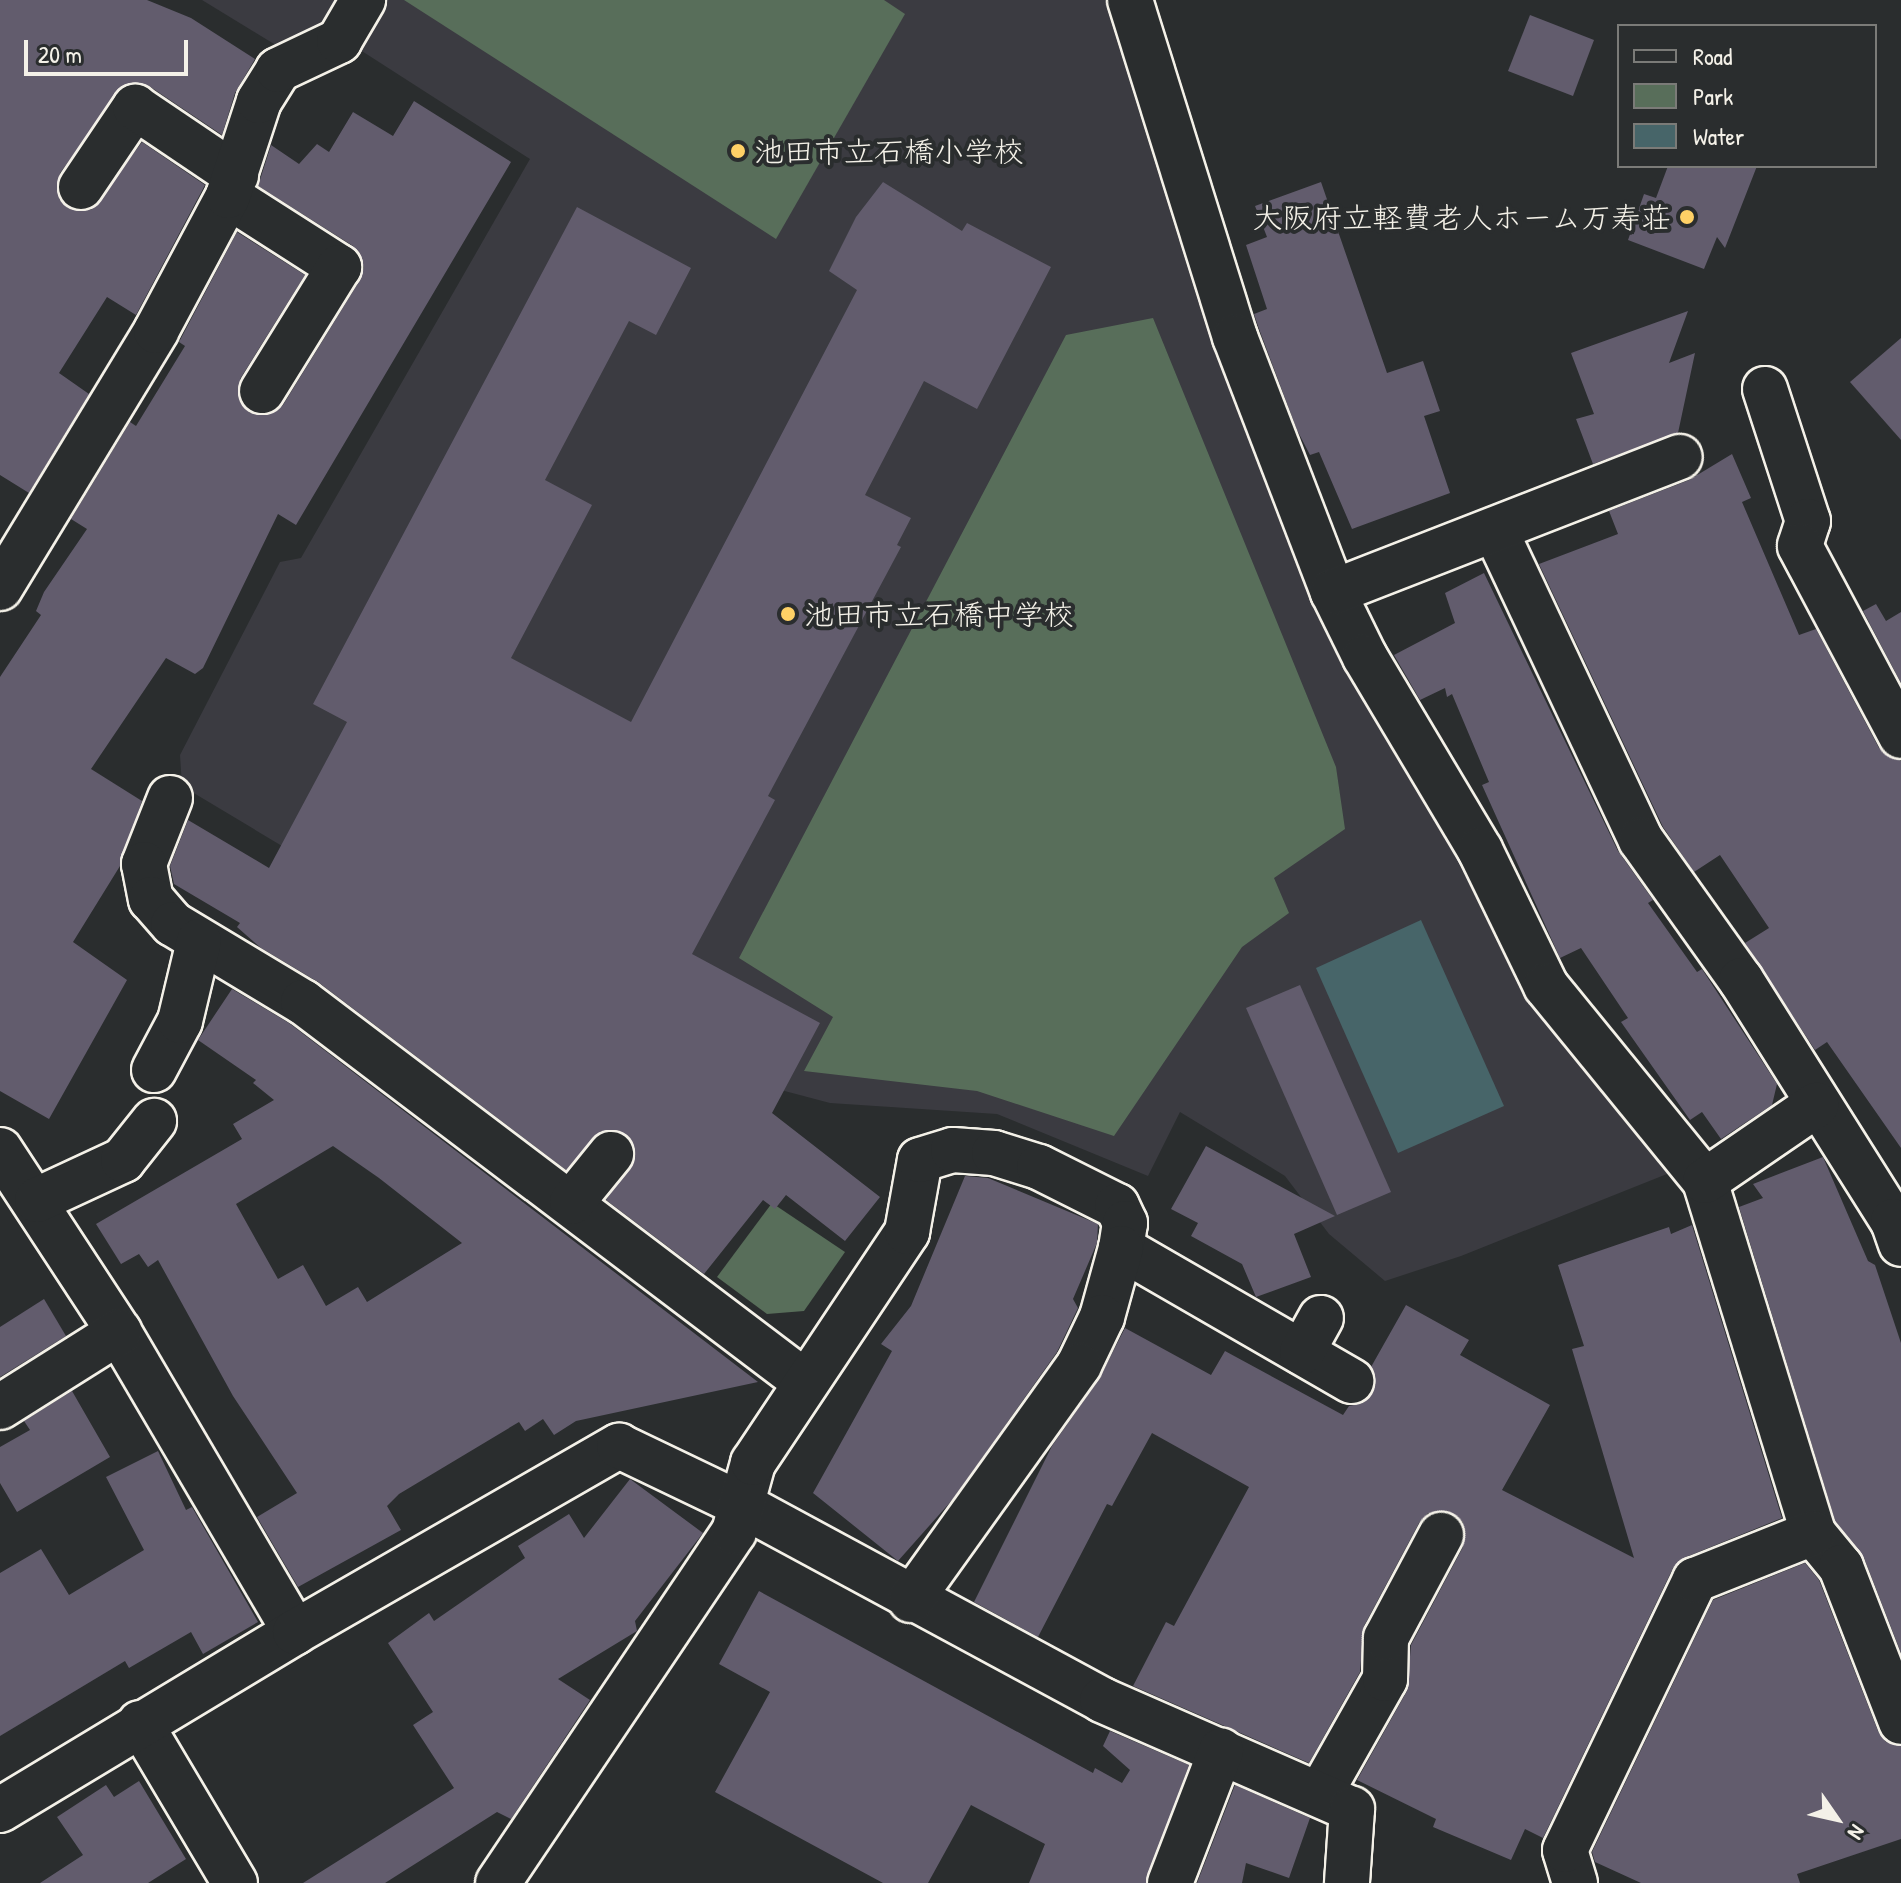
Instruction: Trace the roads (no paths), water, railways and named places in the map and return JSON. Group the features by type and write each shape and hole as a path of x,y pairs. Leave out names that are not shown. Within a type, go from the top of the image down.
{"street":[{"path":"0,588 156,331 232,186 259,101 278,70 339,41 363,0"},
{"path":"1135,2 1235,337 1333,592 1365,657 1480,850 1546,986 1705,1181 1813,1533 1841,1567 1901,1722"},
{"path":"81,187 135,107 339,267 262,391"},
{"path":"1765,389 1808,521 1800,546 1901,736"},
{"path":"1333,592 1496,532 1680,457"},
{"path":"1496,532 1641,840 1741,980 1816,1105 1893,1221 1901,1244"},
{"path":"170,798 144,864 151,899 173,924 303,1002 572,1202 805,1382"},
{"path":"154,1070 180,1021 199,941"},
{"path":"1705,1181 1816,1105"},
{"path":"37,1200 123,1160 154,1121"},
{"path":"0,1150 37,1200 119,1332 295,1632"},
{"path":"498,1883 734,1532 753,1463 907,1232 920,1160 953,1150 994,1153 1039,1167 1117,1206 1125,1223 1121,1248 1102,1317 1079,1365 911,1600"},
{"path":"572,1202 611,1154"},
{"path":"1121,1248 1312,1335 1351,1381"},
{"path":"0,1407 119,1332"},
{"path":"0,1810 140,1723 619,1446 742,1505 911,1600 1102,1700 1352,1809 1347,1883"},
{"path":"1575,1883 1565,1850 1695,1580 1813,1533"},
{"path":"1320,1794 1385,1679 1386,1638 1441,1535"},
{"path":"140,1723 235,1883"},
{"path":"1170,1883 1221,1751"}],"water":[{"path":"1421,920 1504,1106 1398,1153 1316,968"}],"place":[{"name":"池田市立石橋小学校","path":"738,151"},
{"name":"大阪府立軽費老人ホーム万寿荘","path":"1687,217"},
{"name":"池田市立石橋中学校","path":"788,614"}]}
